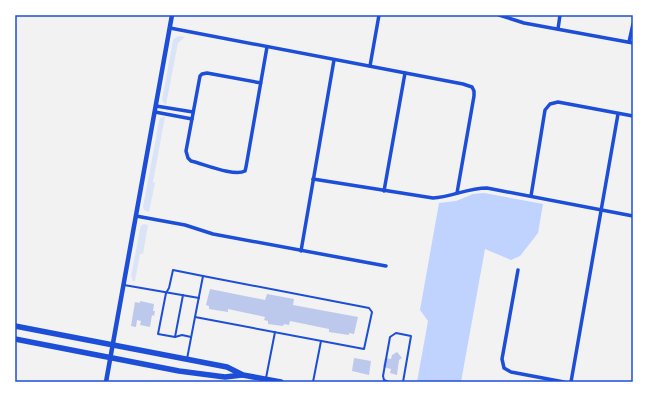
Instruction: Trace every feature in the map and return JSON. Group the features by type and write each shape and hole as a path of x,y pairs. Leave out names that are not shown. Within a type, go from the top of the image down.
{"main road":[{"path":"15,326 227,366 243,375"},
{"path":"15,339 180,371 225,377 243,375 281,382"}],"street":[{"path":"106,382 172,15"},
{"path":"370,66 379,15"},
{"path":"499,15 524,23 631,43 633,24"},
{"path":"558,29 560,15"},
{"path":"170,28 472,87 474,96 457,193"},
{"path":"261,83 207,73 202,74 199,79 186,151 188,158 191,161 239,173 245,171 261,83 267,47"},
{"path":"301,251 334,60"},
{"path":"384,191 405,73"},
{"path":"532,196 545,110 550,104 558,102 633,116"},
{"path":"156,106 193,112"},
{"path":"155,112 192,119"},
{"path":"571,382 618,114"},
{"path":"313,179 433,198 443,197 468,189 487,188 633,216"},
{"path":"136,216 185,225 213,234 386,266"},
{"path":"518,270 502,359 504,368 511,372 564,382"}],"lane":[{"path":"191,337 182,335 175,337 158,334 166,293 169,288 173,270 369,308 372,312 364,349 195,317"},
{"path":"187,358 203,276"},
{"path":"123,285 199,298"},
{"path":"175,337 183,295"},
{"path":"266,379 275,332"},
{"path":"389,382 384,380 383,376 389,338 391,335 396,333 411,336 403,382"},
{"path":"313,382 321,341"}],"shaded area":[{"path":"179,36 185,37 178,43 166,105 162,100 173,40"},
{"path":"165,117 149,212 144,210 143,207 159,121 160,118"},
{"path":"144,224 148,225 143,254 140,254 135,281 133,281 131,276 140,229"}],"water":[{"path":"484,193 543,204 538,233 520,256 511,260 485,249 461,382 417,382 428,321 420,310 439,203 456,201 473,194"}],"building":[{"path":"210,289 265,300 267,294 294,299 293,305 358,317 354,334 349,333 349,335 329,332 329,329 290,321 289,325 284,324 283,326 268,324 268,321 264,320 265,317 228,309 228,312 209,309 209,306 206,305"},
{"path":"140,301 154,304 153,311 155,311 154,316 152,315 150,327 140,325 141,321 137,320 136,327 131,326 135,302 140,303"},
{"path":"397,352 402,358 399,360 397,375 390,373 391,369 383,367 385,358 391,359 392,355"},
{"path":"354,358 371,361 369,375 352,371"}]}
